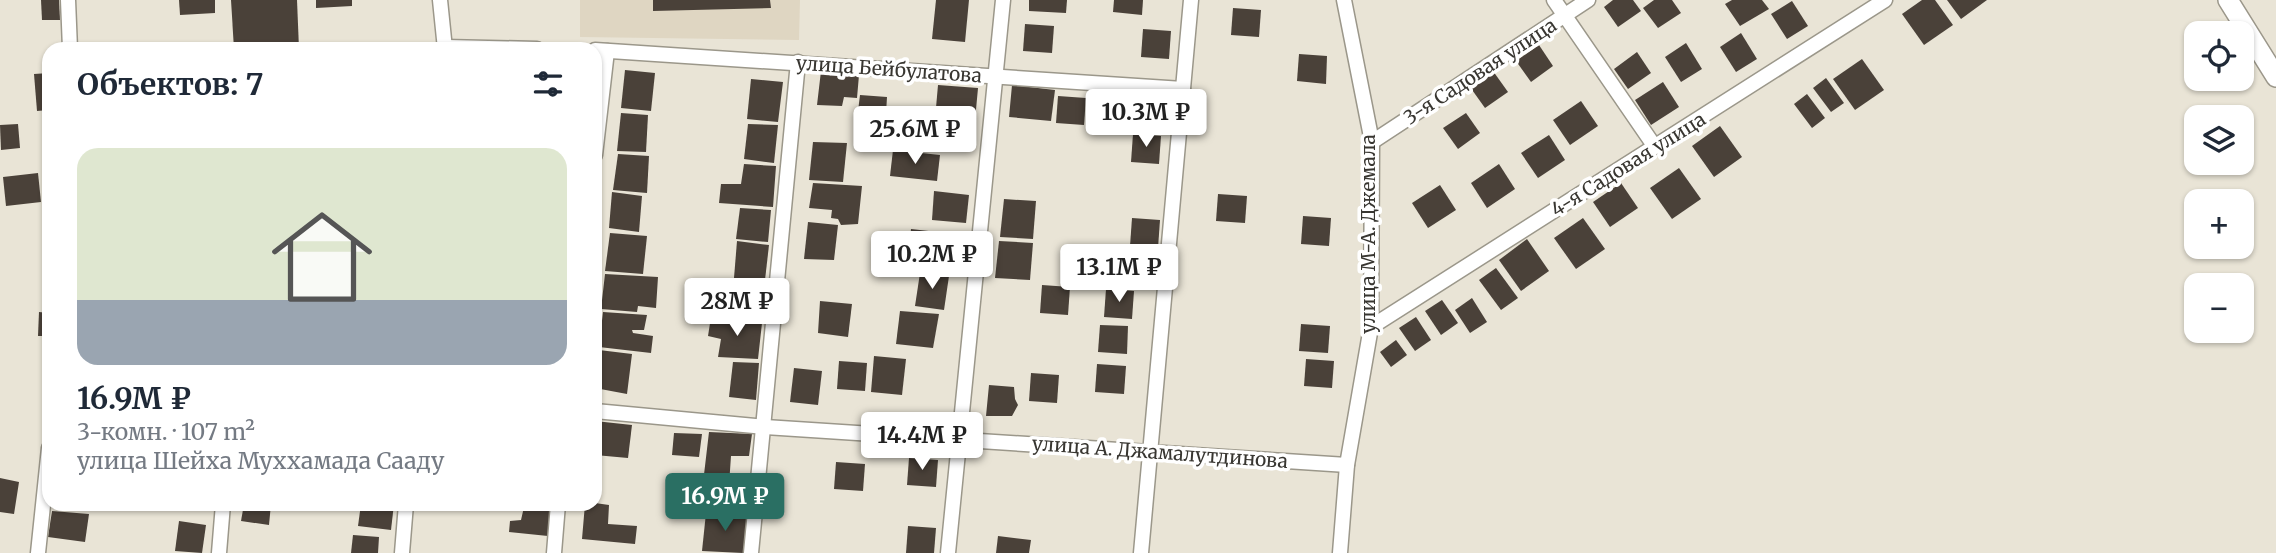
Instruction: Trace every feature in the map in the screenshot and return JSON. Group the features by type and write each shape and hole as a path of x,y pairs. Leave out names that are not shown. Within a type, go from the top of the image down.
{"main road":[{"path":"2228,0 2276,77"}],"street":[{"path":"68,0 70,42"},
{"path":"440,0 444,42"},
{"path":"948,553 1003,0"},
{"path":"1140,553 1191,0"},
{"name":"улица М-А. Джемала","path":"1340,553 1348,466 1371,327 1372,142 1344,0"},
{"path":"1553,0 1655,147"},
{"name":"3-я Садовая улица","path":"1372,142 1588,0"},
{"name":"4-я Садовая улица","path":"1371,327 1885,0"},
{"name":"улица Бейбулатова","path":"602,50 1183,89"},
{"path":"751,553 798,62"},
{"name":"улица А. Джамалутдинова","path":"602,412 765,427 1348,466"},
{"path":"38,553 42,511"},
{"path":"219,553 222,511"},
{"path":"402,553 405,511"},
{"path":"554,553 557,511"}],"shaded area":[{"path":"580,0 800,0 799,40 580,37"}],"building":[{"path":"41,0 59,0 60,20 42,20"},
{"path":"179,0 215,0 215,13 180,15"},
{"path":"231,0 297,0 299,42 234,42"},
{"path":"316,0 352,0 352,6 316,8"},
{"path":"653,0 770,0 771,8 653,11"},
{"path":"936,0 969,0 965,42 932,39"},
{"path":"1029,0 1067,0 1066,13 1029,11"},
{"path":"1114,0 1143,0 1142,15 1113,12"},
{"path":"1613,0 1633,0 1641,11 1618,27 1604,7"},
{"path":"1654,0 1672,0 1681,13 1658,28 1643,8"},
{"path":"1732,0 1762,0 1769,9 1740,26 1725,4"},
{"path":"1922,0 1935,0 1953,25 1924,45 1902,14"},
{"path":"1947,0 1987,0 1961,19"},
{"path":"1792,1 1808,26 1787,39 1771,14"},
{"path":"1233,8 1261,10 1259,37 1231,35"},
{"path":"1025,24 1054,26 1052,53 1023,51"},
{"path":"1143,29 1171,31 1169,59 1141,57"},
{"path":"1741,33 1757,59 1736,72 1720,47"},
{"path":"1686,43 1702,69 1681,82 1665,57"},
{"path":"1539,45 1553,66 1531,82 1516,61"},
{"path":"1637,52 1651,73 1628,89 1614,69"},
{"path":"1299,54 1327,56 1326,84 1297,81"},
{"path":"1862,59 1884,90 1855,110 1833,79"},
{"path":"625,70 655,73 651,111 621,108"},
{"path":"821,71 859,75 857,98 844,97 842,106 817,105"},
{"path":"1493,71 1508,92 1485,108 1470,87"},
{"path":"42,73 42,111 37,111 34,74"},
{"path":"1826,78 1844,103 1831,112 1813,88"},
{"path":"751,79 783,82 778,122 747,119"},
{"path":"1663,82 1679,107 1651,125 1635,100"},
{"path":"938,85 978,88 975,120 935,119"},
{"path":"1012,85 1055,90 1051,121 1009,117"},
{"path":"1807,94 1825,118 1812,128 1794,104"},
{"path":"860,95 887,97 885,130 896,132 893,147 854,144"},
{"path":"1058,96 1086,98 1084,125 1056,123"},
{"path":"1097,101 1126,103 1124,131 1095,129"},
{"path":"1581,101 1598,126 1570,145 1553,120"},
{"path":"621,113 648,115 646,152 617,151"},
{"path":"1466,113 1480,133 1458,149 1443,128"},
{"path":"18,124 20,148 1,150 0,125"},
{"path":"748,124 778,125 774,163 744,159"},
{"path":"1720,126 1742,157 1714,177 1692,146"},
{"path":"1133,134 1161,136 1159,164 1131,162"},
{"path":"1549,135 1565,160 1538,178 1521,153"},
{"path":"813,142 847,143 843,182 809,180"},
{"path":"893,150 940,155 937,181 890,176"},
{"path":"618,154 649,156 647,193 613,190"},
{"path":"744,164 776,166 773,207 719,203 721,184 741,184"},
{"path":"1499,164 1515,189 1487,208 1471,183"},
{"path":"1679,168 1701,199 1672,219 1650,188"},
{"path":"38,173 41,202 6,206 3,177"},
{"path":"813,183 862,186 858,224 841,225 838,219 831,218 832,210 809,208"},
{"path":"1621,183 1638,208 1610,227 1593,202"},
{"path":"1440,185 1456,210 1428,228 1412,203"},
{"path":"934,191 969,195 966,223 932,220"},
{"path":"612,192 642,196 639,232 609,228"},
{"path":"1218,194 1247,196 1245,223 1216,221"},
{"path":"1004,199 1036,201 1033,239 1000,237"},
{"path":"740,208 771,210 768,242 736,239"},
{"path":"1303,216 1331,218 1329,246 1301,244"},
{"path":"1132,218 1160,220 1158,248 1130,246"},
{"path":"1583,218 1605,249 1576,269 1554,238"},
{"path":"808,222 838,225 834,260 804,259"},
{"path":"911,229 946,233 942,272 907,268"},
{"path":"610,233 647,236 643,274 605,271"},
{"path":"1527,239 1549,271 1521,291 1499,260"},
{"path":"737,241 769,245 765,280 734,278"},
{"path":"999,241 1033,243 1030,280 995,278"},
{"path":"1127,252 1156,253 1154,281 1125,279"},
{"path":"1496,268 1518,298 1501,310 1479,280"},
{"path":"920,273 949,276 944,310 915,306"},
{"path":"605,274 658,277 656,308 638,306 637,312 602,309"},
{"path":"726,280 767,283 763,320 724,315"},
{"path":"1042,285 1070,287 1068,315 1040,313"},
{"path":"1106,289 1134,291 1132,319 1104,317"},
{"path":"1472,298 1487,322 1470,333 1455,310"},
{"path":"1442,300 1458,323 1441,335 1425,311"},
{"path":"820,301 852,304 848,337 818,333"},
{"path":"900,311 939,314 933,348 896,344"},
{"path":"39,312 42,312 42,336 38,336"},
{"path":"603,312 647,315 644,330 632,330 633,333 653,336 651,353 602,347"},
{"path":"711,317 762,323 758,359 718,357 721,339 708,336"},
{"path":"1416,317 1431,340 1415,351 1399,328"},
{"path":"1301,324 1330,326 1328,353 1299,351"},
{"path":"1100,325 1128,326 1127,354 1098,352"},
{"path":"1396,340 1407,355 1391,367 1380,352"},
{"path":"602,350 632,354 627,394 602,389"},
{"path":"874,356 906,359 902,395 871,392"},
{"path":"1306,359 1334,361 1332,388 1304,386"},
{"path":"839,361 867,363 865,391 837,389"},
{"path":"733,362 759,363 756,400 729,397"},
{"path":"1097,364 1126,366 1124,394 1095,392"},
{"path":"794,368 822,371 818,405 790,402"},
{"path":"1031,373 1059,375 1057,403 1029,401"},
{"path":"989,385 1014,387 1018,405 1012,416 986,416"},
{"path":"602,422 632,425 628,458 602,456"},
{"path":"709,432 752,434 749,456 731,456 729,485 703,483"},
{"path":"674,433 702,434 699,457 672,455"},
{"path":"909,458 938,460 936,487 907,485"},
{"path":"836,462 865,464 863,491 834,489"},
{"path":"0,478 19,482 14,514 0,512"},
{"path":"602,504 609,505 608,524 637,526 635,544 582,539 584,511 602,511"},
{"path":"52,511 89,514 85,542 48,537"},
{"path":"243,511 270,511 269,525 241,521"},
{"path":"360,511 393,511 391,530 358,526"},
{"path":"523,511 551,511 548,536 509,532 510,521 521,520"},
{"path":"706,513 748,515 743,553 702,551"},
{"path":"179,521 206,525 202,553 175,551"},
{"path":"908,526 936,528 934,553 906,553"},
{"path":"353,535 379,537 378,553 351,553"},
{"path":"998,536 1031,540 1029,553 996,553"}]}
